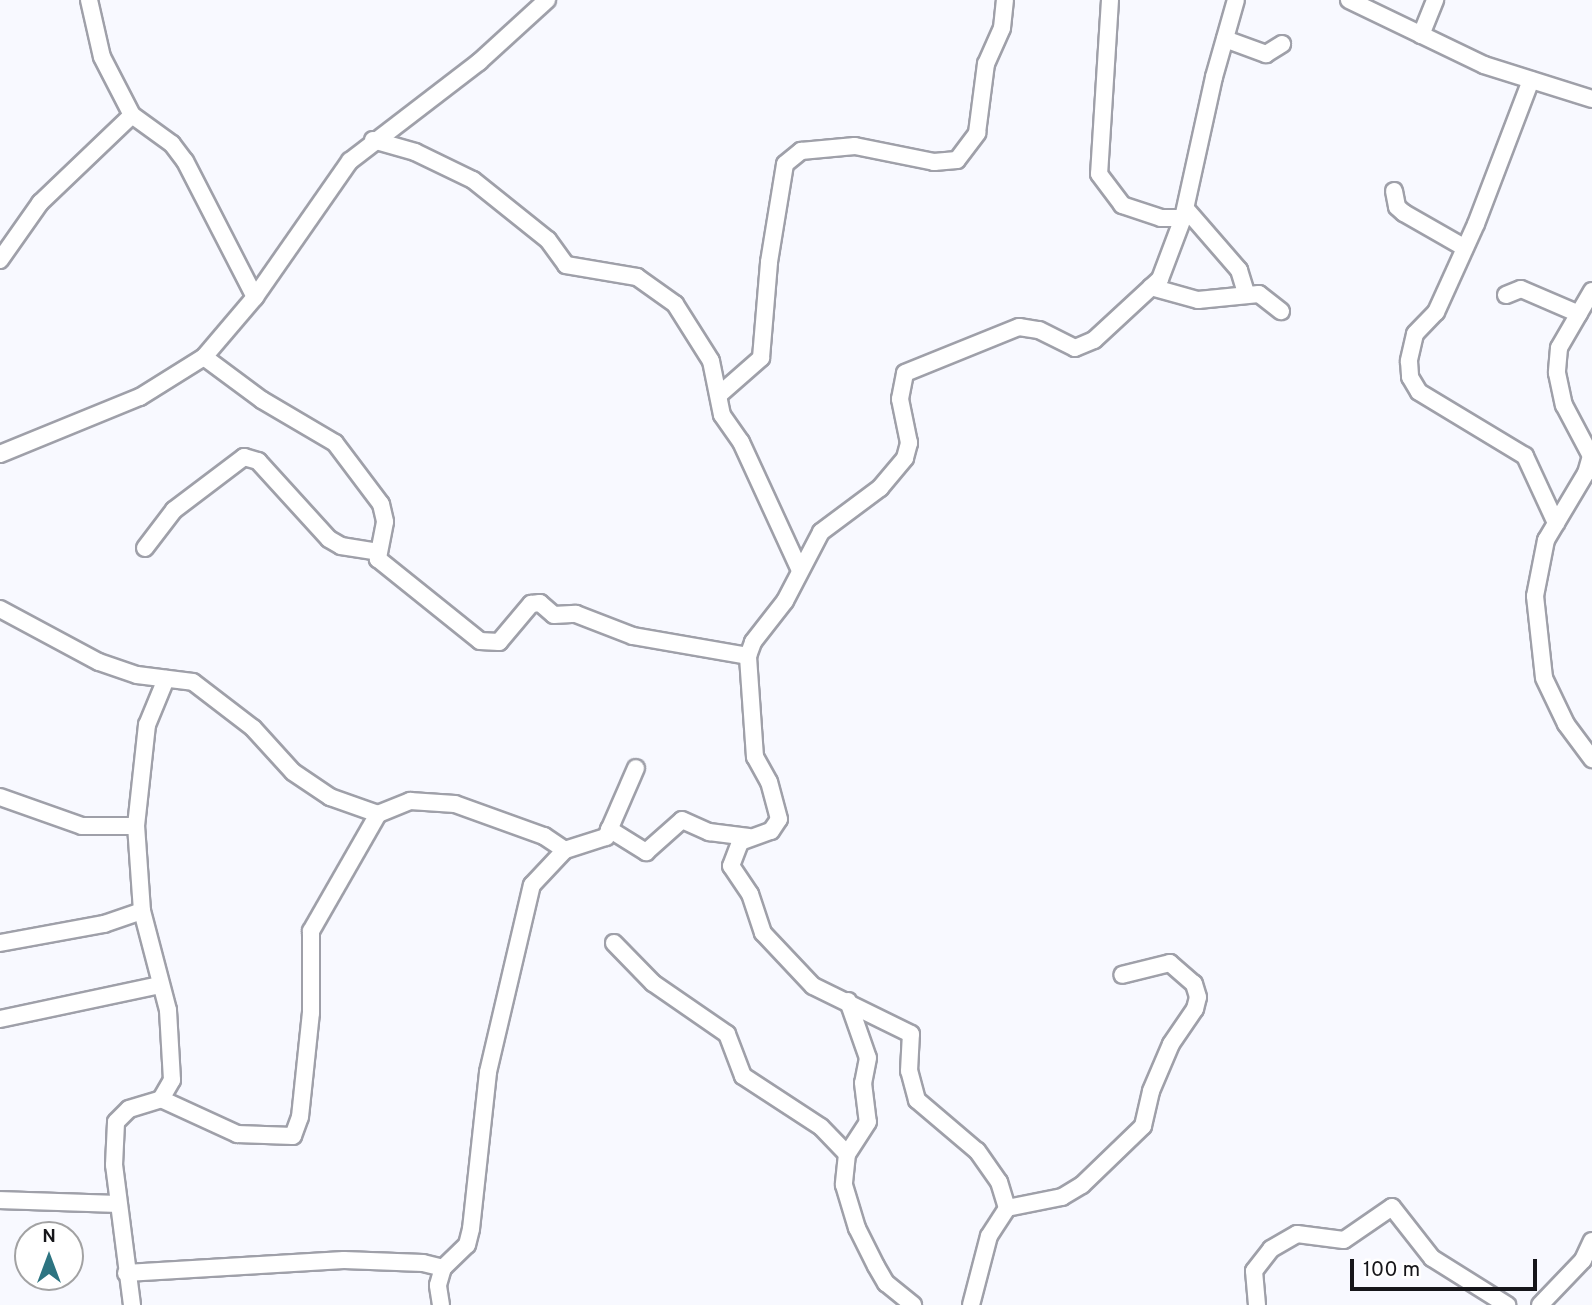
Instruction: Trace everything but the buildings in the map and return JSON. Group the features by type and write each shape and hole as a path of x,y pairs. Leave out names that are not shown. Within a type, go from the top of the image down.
{"street":[{"path":"89,0 102,57 132,115 172,144 185,161 255,297"},
{"path":"1,451 140,397 204,357 255,297 329,187 373,140 478,62 547,0"},
{"path":"720,394 761,358 769,262 785,164 801,151 855,146 934,162 957,160 977,133 986,64 1002,28 1005,0"},
{"path":"1110,0 1099,174 1122,205 1161,219 1185,213"},
{"path":"609,829 646,852 682,820 709,832 749,837 771,831 779,819 769,782 755,757 748,656 753,642 786,601 799,568 821,532 880,488 905,458 909,443 900,383 912,367 1019,327 1039,330 1075,348 1094,340 1160,279 1185,213 1236,0"},
{"path":"1356,1 1484,65 1592,99"},
{"path":"1421,35 1429,4"},
{"path":"1225,39 1266,54 1282,44"},
{"path":"1531,80 1519,121 1436,312 1415,334 1410,377 1419,392 1525,456 1556,523"},
{"path":"0,260 40,203 132,115"},
{"path":"373,140 415,152 473,180 548,240 566,265 637,276 654,285 685,316 717,374 722,415 741,442 799,568"},
{"path":"1394,191 1396,207 1465,248"},
{"path":"1185,213 1239,270 1246,293"},
{"path":"1151,287 1198,300 1246,293 1259,294 1281,311"},
{"path":"1506,295 1521,289 1579,314"},
{"path":"1592,291 1559,348 1557,373 1564,405 1591,456 1546,540 1536,578 1540,665 1566,724 1592,759"},
{"path":"204,357 262,400 335,443 381,504 385,523 377,552 385,568 487,645 499,642 531,604 540,604 554,615 576,614 633,636 748,656"},
{"path":"145,548 174,510 244,457 258,461 329,539 341,546 377,552"},
{"path":"0,610 73,651 137,675 193,682 217,696 293,772 330,797 378,814"},
{"path":"161,1099 172,1080 168,1010 142,911 136,827 147,725 166,679"},
{"path":"441,1305 438,1286 443,1268 467,1245 471,1229 488,1072 532,885 565,850 598,843 609,829 636,768"},
{"path":"0,797 82,826 136,827"},
{"path":"132,1305 118,1204 116,1122 129,1109 161,1099 237,1134 292,1136 300,1117 311,1013 311,931 378,814 410,801 456,804 544,836 565,850"},
{"path":"749,837 734,849 731,866 750,894 763,933 813,986 911,1034 909,1071 917,1100 977,1151 999,1182 1007,1208"},
{"path":"0,943 104,924 142,911"},
{"path":"614,943 619,952 682,1006 727,1034 743,1076 821,1127 847,1154"},
{"path":"971,1305 989,1236 1007,1208 1062,1197 1082,1185 1143,1126 1151,1091 1198,997 1194,984 1170,963 1122,975"},
{"path":"0,1019 160,985"},
{"path":"848,1001 869,1065 863,1083 868,1122 847,1154 844,1185 857,1228 886,1283 914,1305"},
{"path":"0,1200 118,1204"},
{"path":"1257,1305 1254,1271 1271,1249 1297,1234 1344,1240 1392,1206 1432,1258 1507,1305"},
{"path":"1540,1305 1549,1300 1563,1276 1583,1260 1592,1241"},
{"path":"126,1273 344,1260 423,1263 443,1268"}]}
